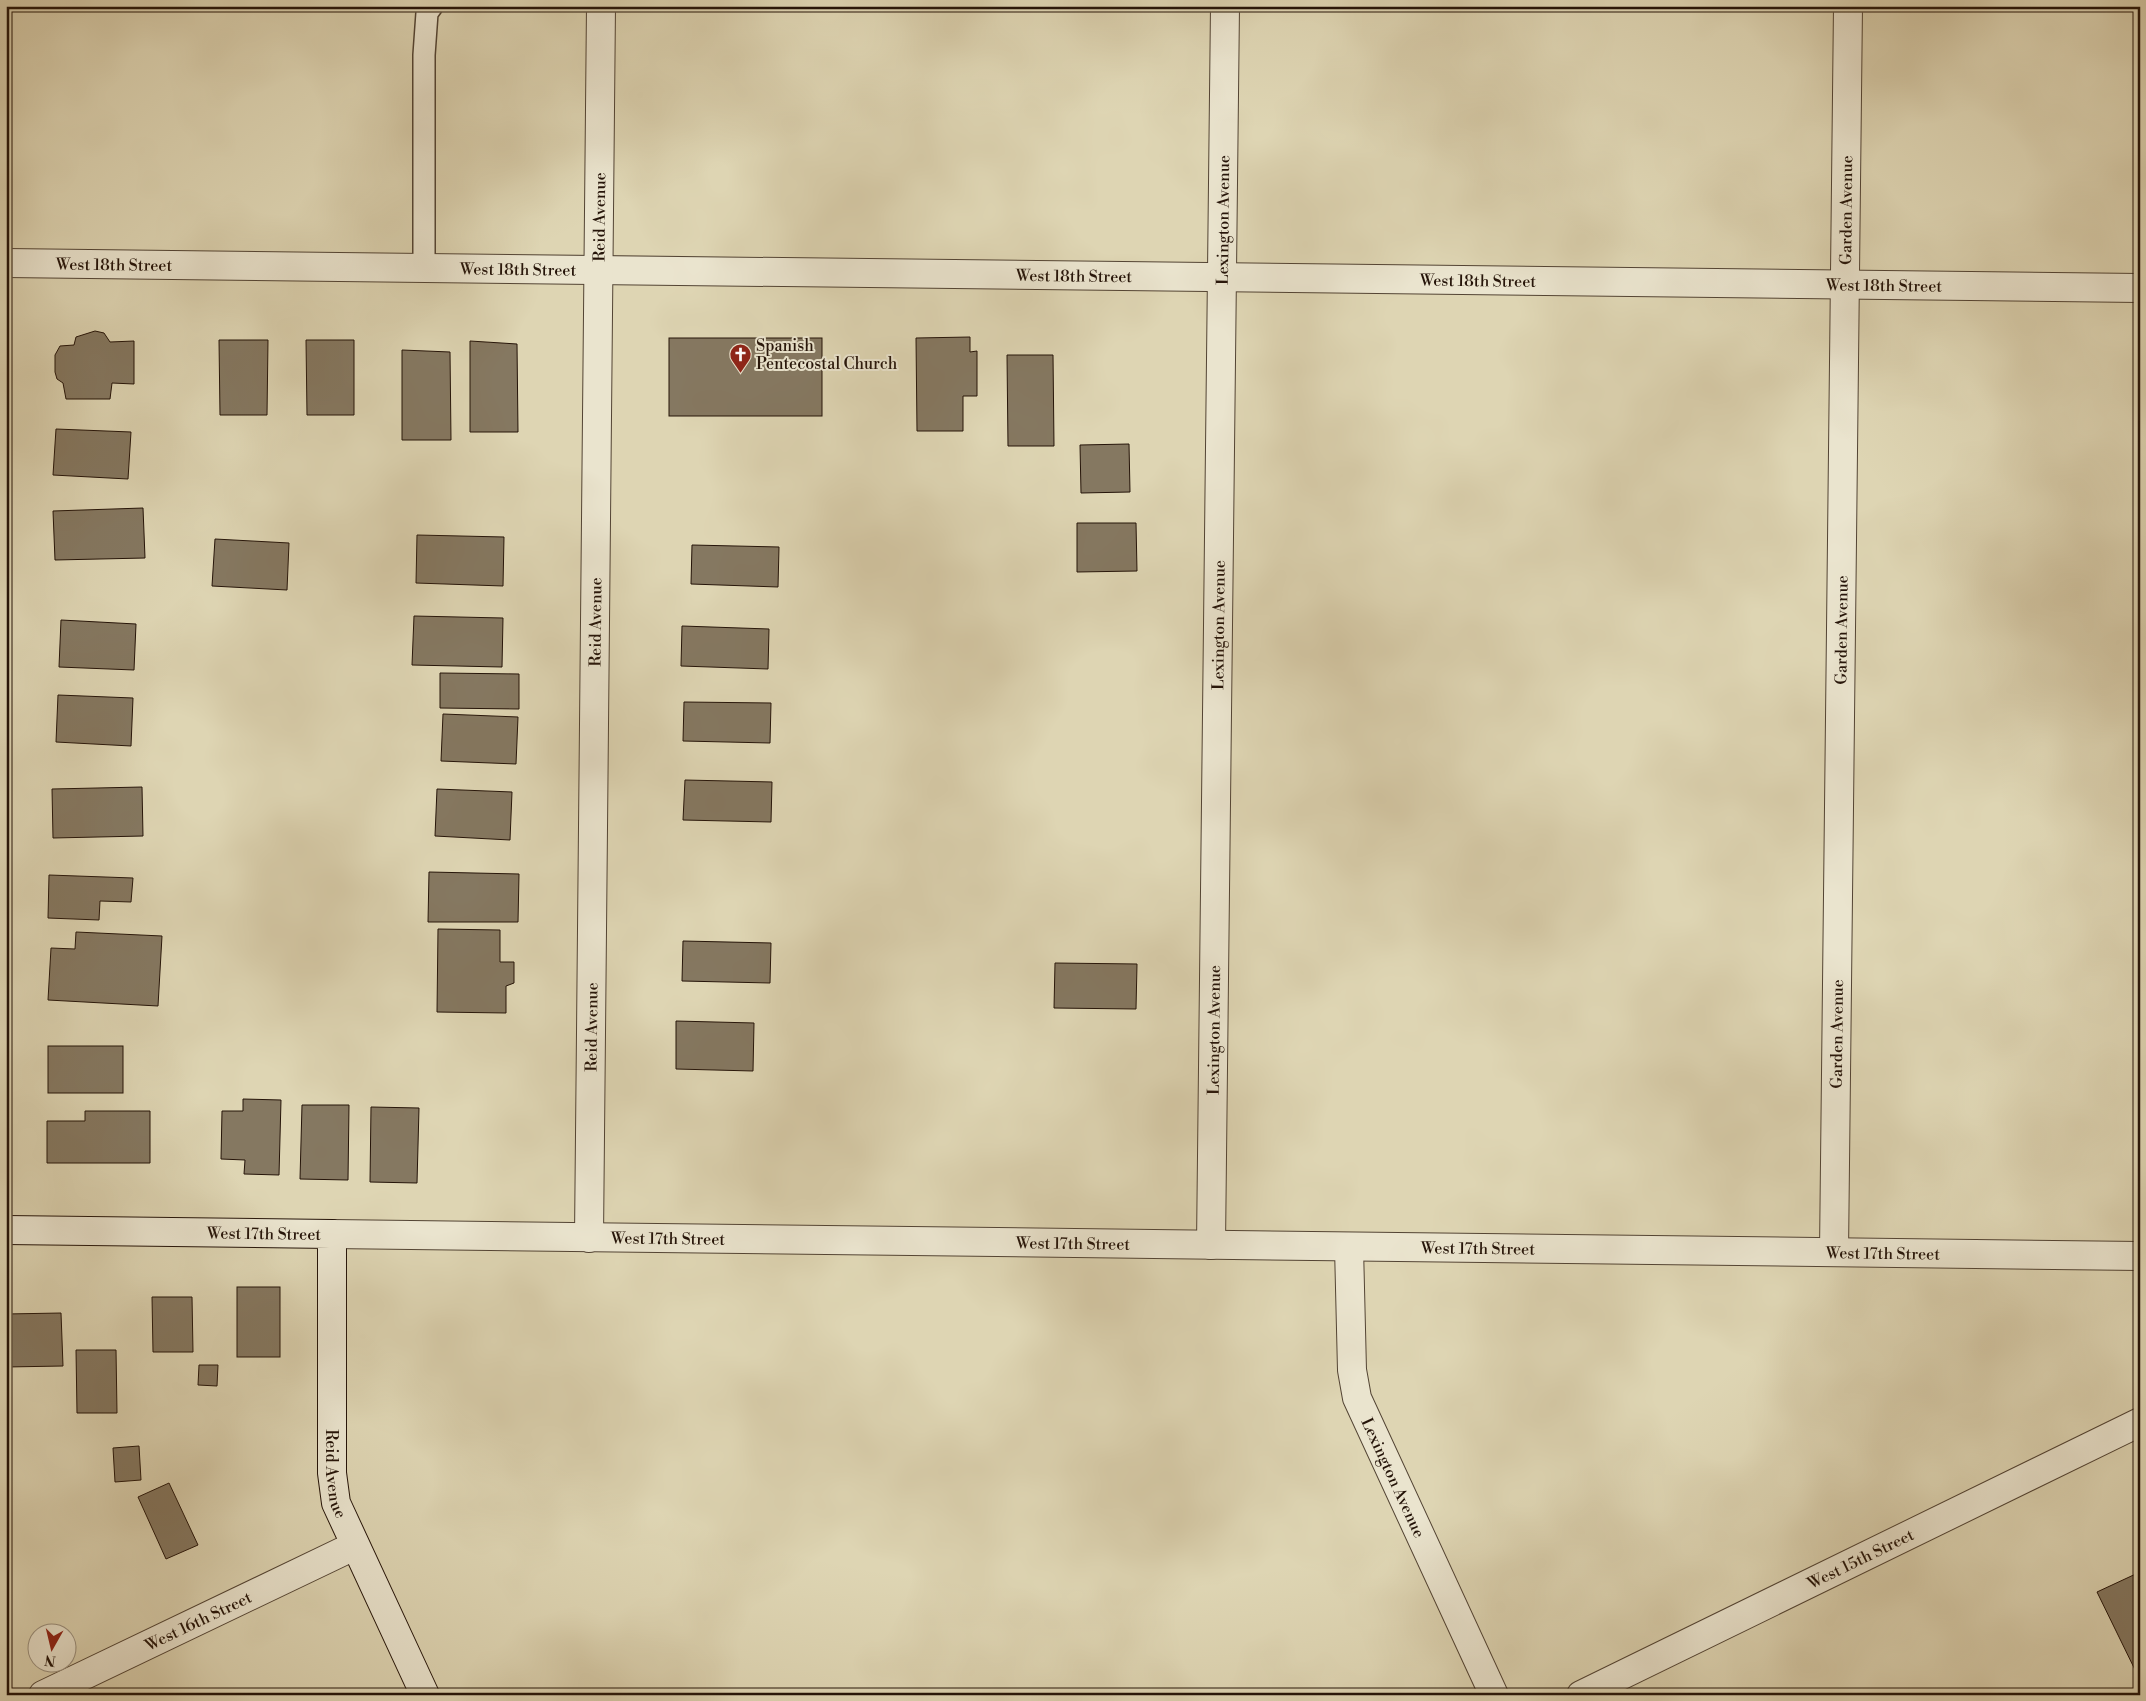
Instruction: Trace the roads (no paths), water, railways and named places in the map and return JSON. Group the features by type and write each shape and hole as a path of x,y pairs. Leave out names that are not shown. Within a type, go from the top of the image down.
{"street":[{"name":"Reid Avenue","path":"589,1238 601,6"},
{"name":"Lexington Avenue","path":"1211,1245 1226,6"},
{"name":"Garden Avenue","path":"1834,1252 1848,6"},
{"name":"West 18th Street","path":"6,263 2140,288"},
{"name":"West 17th Street","path":"6,1230 2140,1256"},
{"name":"Reid Avenue","path":"332,1234 332,1473 336,1503 354,1546 425,1695"},
{"name":"Lexington Avenue","path":"1349,1246 1352,1370 1357,1398 1494,1695"},
{"name":"West 15th Street","path":"1581,1695 2140,1422"},
{"name":"West 16th Street","path":"43,1695 354,1546"}],"lane":[{"path":"424,267 424,56 427,13 432,6"}],"place":[{"name":"Spanish Pentecostal Church","path":"740,373"}]}
